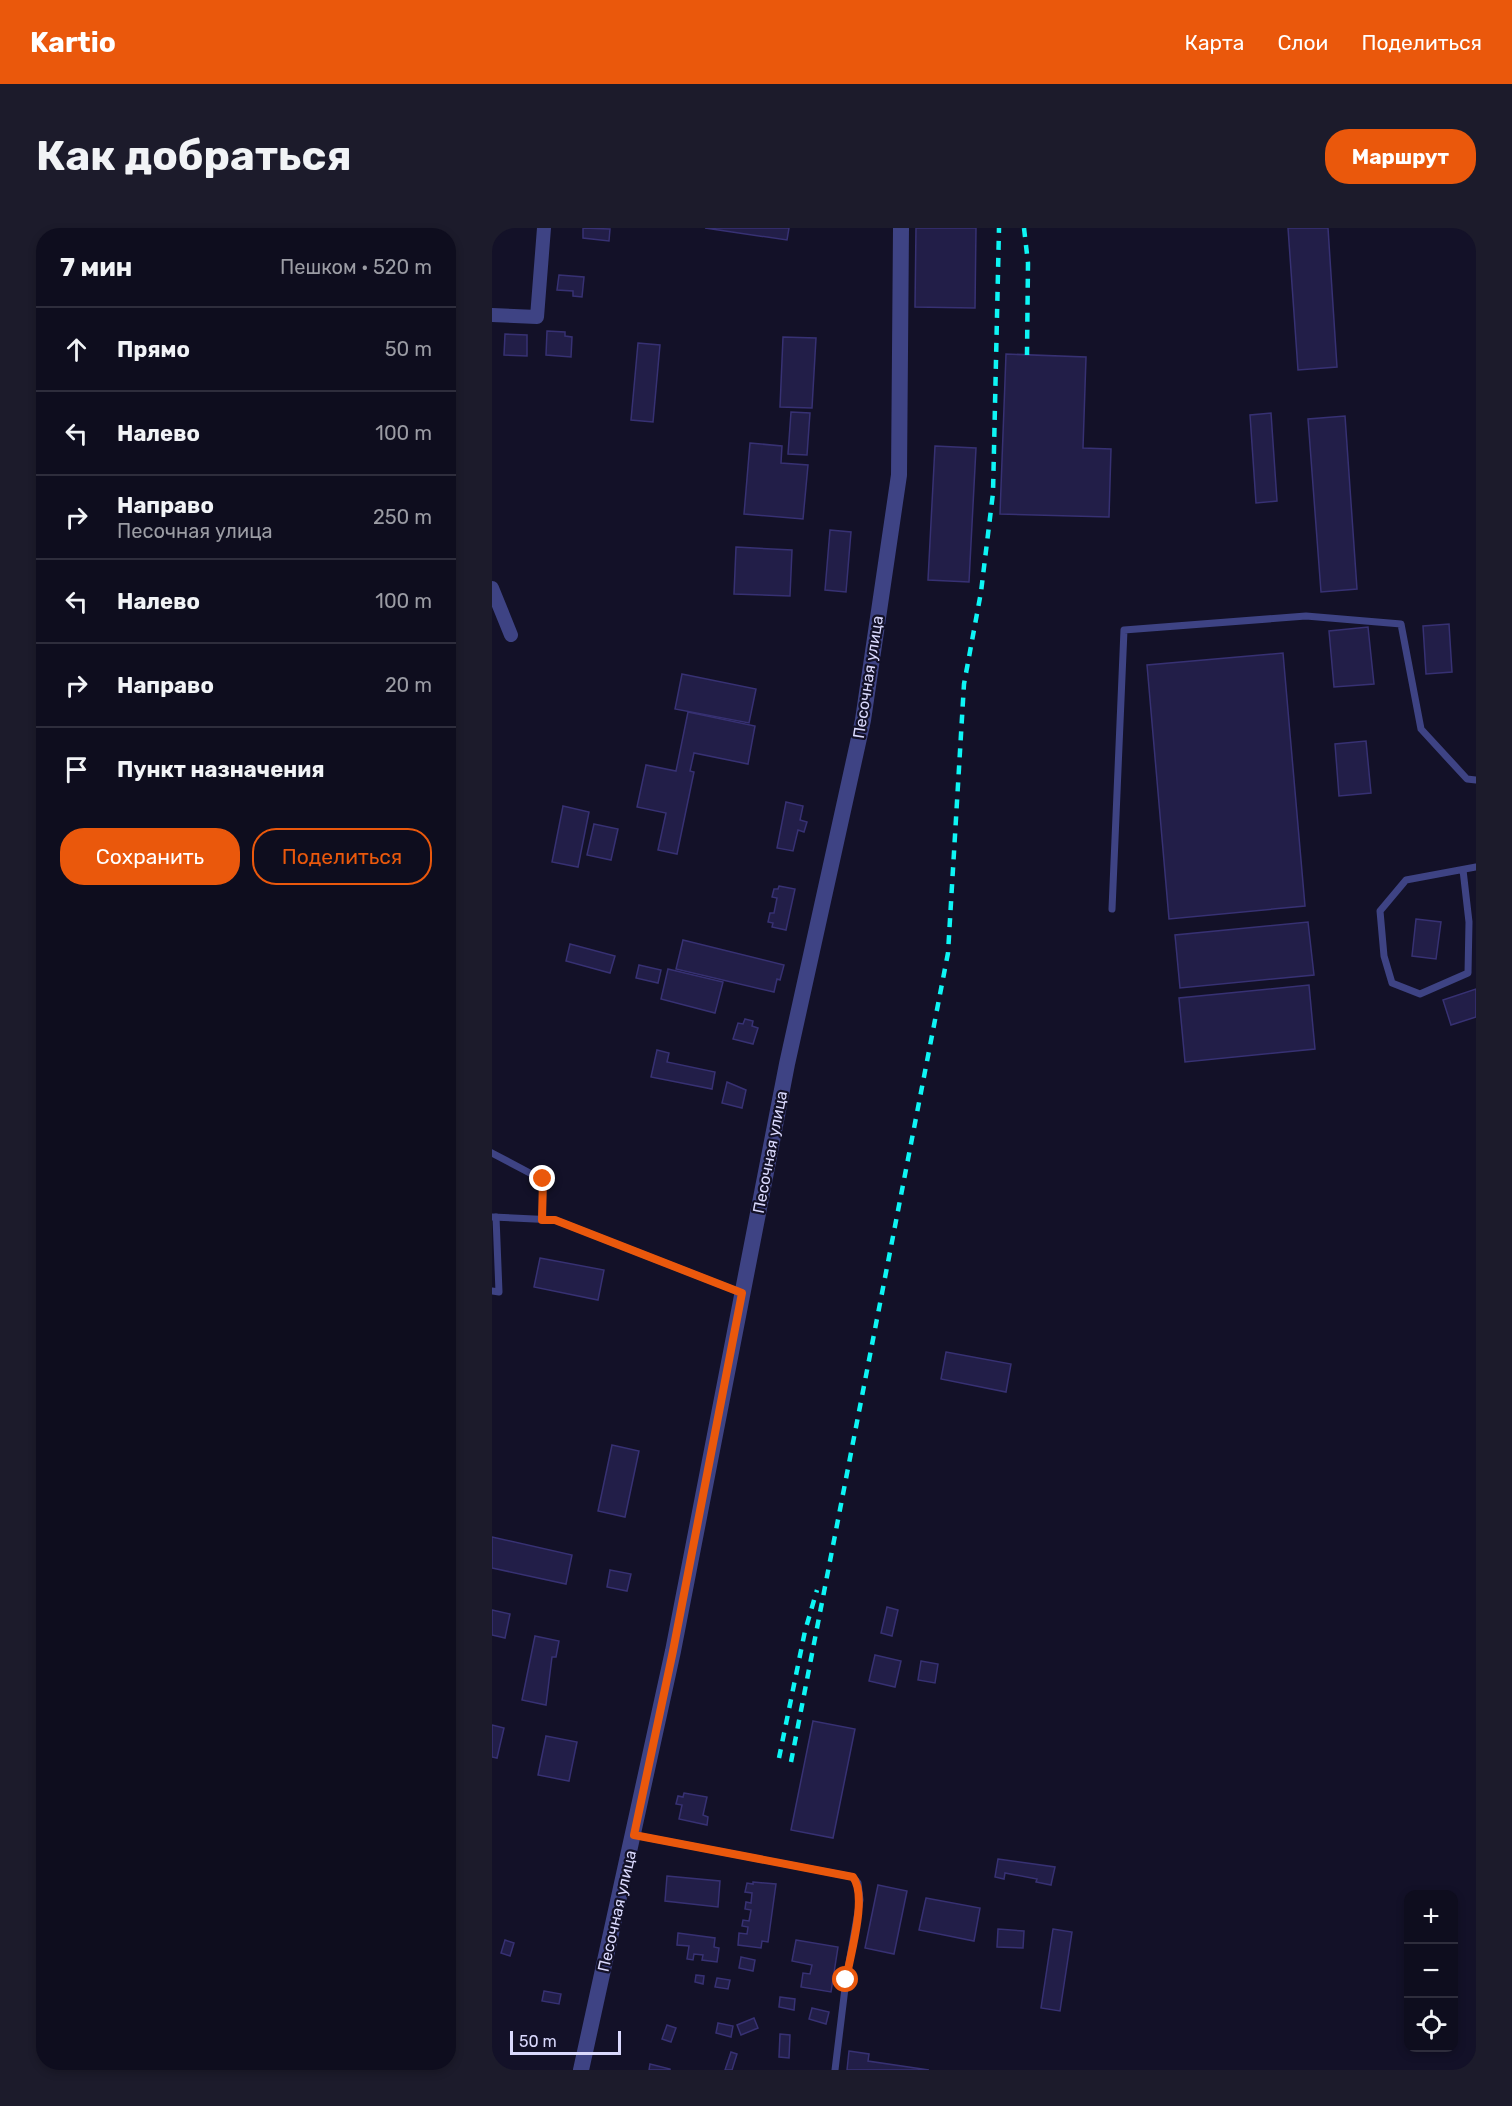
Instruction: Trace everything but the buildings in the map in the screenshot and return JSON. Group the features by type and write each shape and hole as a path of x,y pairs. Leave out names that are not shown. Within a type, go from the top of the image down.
{"street":[{"path":"492,315 537,317 544,228"},
{"name":"Песочная улица","path":"581,2070 673,1651 787,1064 863,720 899,475 901,228"},
{"path":"492,588 511,635"}],"lane":[{"path":"1112,909 1124,630 1306,616 1401,624 1421,729 1467,779 1476,780"},
{"path":"1463,870 1469,922 1468,973 1420,994 1392,983 1384,956 1380,911 1406,880 1476,867"},
{"path":"492,1153 543,1179 542,1220"},
{"path":"492,1292 499,1292 494,1217 555,1220 742,1293"},
{"path":"634,1835 853,1877 858,1883 860,1900 846,1980 835,2070"}],"railway":[{"path":"791,1762 948,953 964,684 981,592 993,493 999,228"},
{"path":"1024,228 1028,263 1027,355"},
{"path":"779,1758 805,1631 817,1590"}],"route":[{"path":"543,1179 542,1220 555,1220 742,1293 673,1651 634,1835 853,1877 858,1883 860,1900 846,1980"}]}
